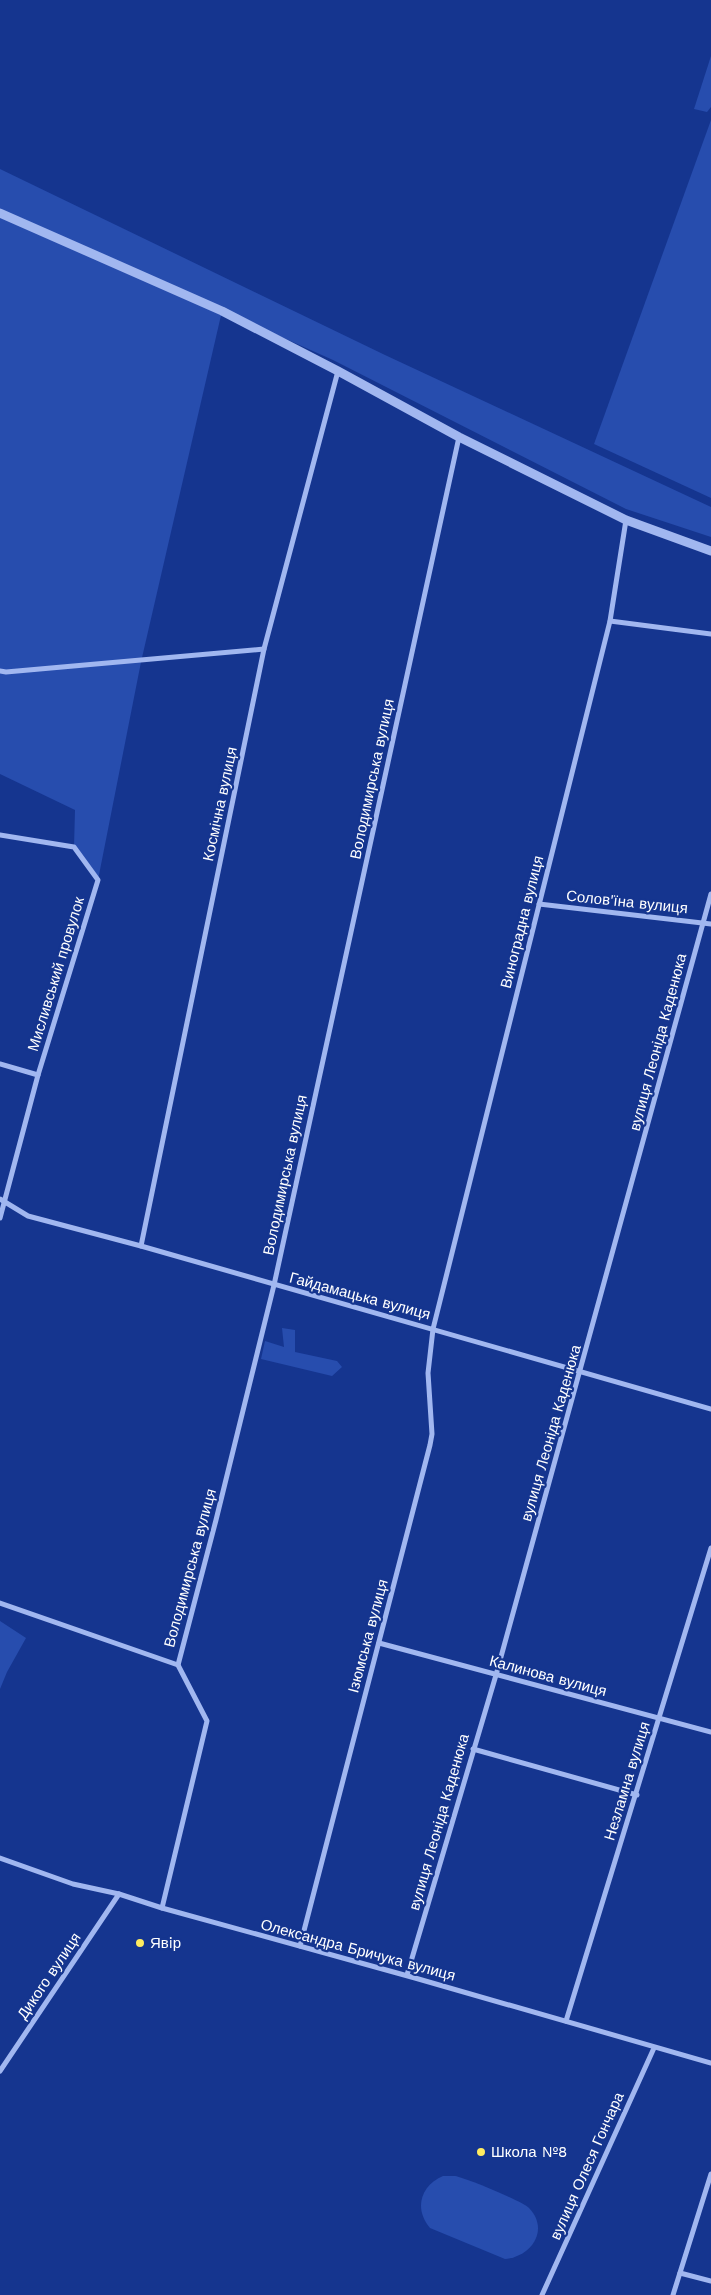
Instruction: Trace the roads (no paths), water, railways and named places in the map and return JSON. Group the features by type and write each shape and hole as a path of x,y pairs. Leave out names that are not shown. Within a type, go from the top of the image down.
{"street":[{"path":"0,213 222,311 459,437 626,520 711,551"},
{"name":"Космічна вулиця","path":"141,1246 264,650 338,371"},
{"name":"Володимирська вулиця","path":"162,1908 208,1721 178,1666 274,1285 459,437"},
{"name":"Виноградна вулиця","path":"433,1329 610,621 626,520"},
{"path":"610,621 711,634"},
{"path":"0,671 141,662 264,650"},
{"name":"Мисливський провулок","path":"0,835 74,847 98,880 38,1074 3,1200 0,1218"},
{"name":"вулиця Леоніда Каденюка","path":"407,1976 496,1675 581,1373 711,894"},
{"name":"Солов'їна вулиця","path":"539,904 711,924"},
{"path":"0,1064 38,1074"},
{"name":"Гайдамацька вулиця","path":"3,1200 28,1216 141,1246 581,1373 711,1408"},
{"name":"Ізюмська вулиця","path":"300,1946 410,1526 432,1434 428,1373 433,1329"},
{"name":"Незламна вулиця","path":"566,2021 637,1795 711,1548"},
{"path":"0,1603 178,1666"},
{"name":"Калинова вулиця","path":"378,1643 711,1732"},
{"path":"473,1749 637,1795"},
{"name":"Олександра Бричука вулиця","path":"0,1858 73,1884 120,1894 162,1908 711,2063"},
{"name":"Дикого вулиця","path":"0,2071 120,1894"},
{"name":"вулиця Олеся Гончара","path":"542,2295 654,2048"},
{"path":"673,2295 711,2174"},
{"path":"680,2273 711,2281"}],"place":[{"name":"Явiр","path":"140,1943"},
{"name":"Школа №8","path":"481,2152"}]}
